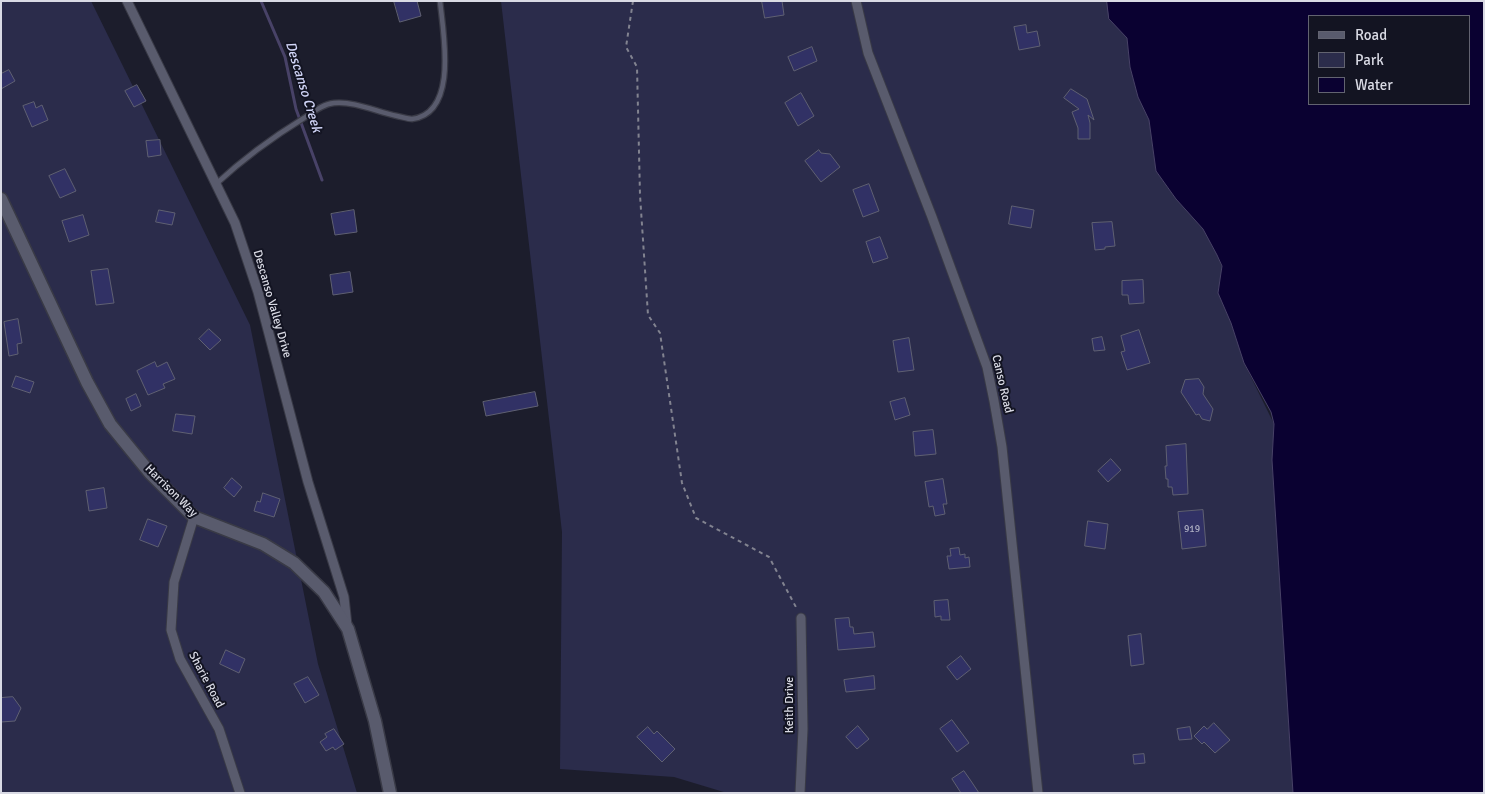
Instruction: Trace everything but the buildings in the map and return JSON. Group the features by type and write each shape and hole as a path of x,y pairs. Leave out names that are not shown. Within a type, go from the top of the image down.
{"street":[{"name":"Descanso Valley Drive","path":"127,1 235,222 258,292 308,482 344,597 348,630"},
{"name":"Canso Road","path":"856,1 868,53 932,217 987,367 1002,447 1038,793"},
{"name":"Harrison Way","path":"1,199 87,382 110,424 150,473 194,517 263,544 294,563 324,592 348,630 375,721 390,793"},
{"name":"Sharie Road","path":"194,517 174,582 171,630 180,659 218,729 240,793"},
{"name":"Keith Drive","path":"800,793 803,729 801,618"}],"lane":[{"path":"216,184 262,145 322,106 346,103 411,119 423,116 434,107 441,93 446,69 440,1"}],"path":[{"path":"633,1 626,47 637,68 640,195 648,316 660,333 682,483 696,518 769,557 801,618"}],"green space":[{"path":"1,1 91,1 250,325 318,664 357,793 1,793"},
{"path":"501,1 1107,1 1110,19 1127,38 1130,67 1138,97 1149,120 1156,171 1176,199 1203,229 1217,255 1222,267 1218,293 1231,323 1244,363 1274,424 1272,460 1293,793 727,793 674,777 560,769 562,532"}],"water":[{"path":"1107,1 1484,1 1484,793 1293,793 1272,460 1274,424 1271,412 1244,363 1231,323 1218,293 1222,266 1217,255 1203,229 1176,199 1156,171 1149,120 1138,97 1130,67 1127,38 1109,19"}],"waterway":[{"name":"Descanso Creek","path":"261,1 285,57 296,109 322,180"}]}
